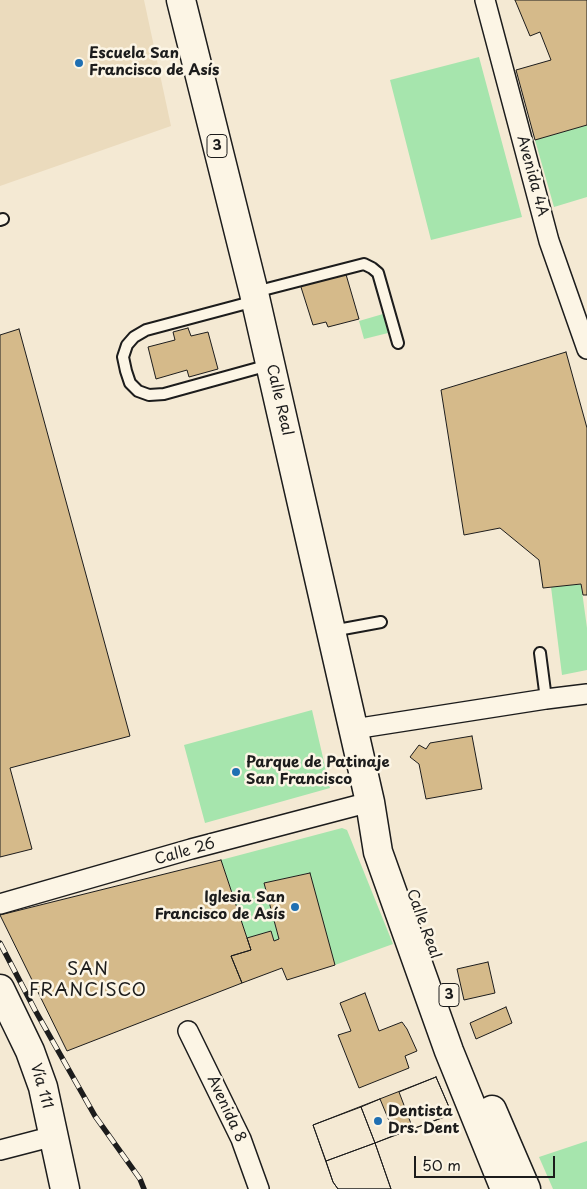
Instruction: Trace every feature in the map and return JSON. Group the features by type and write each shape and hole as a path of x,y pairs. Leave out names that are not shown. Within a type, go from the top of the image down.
{"main road":[{"name":"Calle Real","path":"181,0 271,365 354,729 370,802 378,852 470,1106 505,1189"},
{"name":"Calle Real","path":"370,802 395,846 482,1086 526,1189"},
{"name":"Vía 111","path":"0,989 33,1060 43,1087 65,1189"}],"street":[{"name":"Avenida 4A","path":"485,0 549,241 587,349"},
{"path":"354,729 587,694"},
{"name":"Calle 26","path":"0,904 370,802"},
{"name":"Avenida 8","path":"188,1030 241,1139 259,1189"},
{"path":"0,1150 54,1136"}],"lane":[{"path":"271,365 164,394 149,395 138,391 130,383 123,357 127,345 134,337 146,330 364,264 378,273 398,343"},
{"path":"332,631 381,622"},
{"path":"540,653 546,699"}],"shaded area":[{"name":"Escuela San Francisco de Asís","path":"0,0 144,0 171,126 0,186"}],"green space":[{"path":"479,57 522,217 431,240 390,80"},
{"path":"587,125 587,197 554,207 535,140"},
{"path":"383,314 388,333 364,339 359,321"},
{"path":"581,584 587,628 587,670 562,675 551,587"},
{"name":"Parque de Patinaje San Francisco","path":"312,710 330,788 205,823 184,745"},
{"path":"342,828 347,830 393,944 335,965 309,873 264,883 279,939 274,941 271,931 247,938 221,860"},
{"path":"587,1141 587,1189 553,1189 539,1157"}],"building":[{"path":"515,0 587,0 587,125 535,140 516,70 551,60 540,32 530,36"},
{"path":"345,271 359,319 328,327 326,322 313,325 300,284"},
{"path":"188,328 191,336 208,332 218,369 189,377 187,370 156,379 148,347 175,340 173,332"},
{"path":"19,329 130,736 10,768 32,849 0,857 0,335"},
{"path":"566,352 587,428 587,595 583,595 581,584 543,588 539,560 500,528 464,535 441,390"},
{"path":"472,736 482,789 426,799 419,764 410,757 419,745 426,749 430,743"},
{"path":"221,860 251,950 231,956 242,983 67,1051 0,915"},
{"name":"Iglesia San Francisco de Asís","path":"310,873 335,965 287,980 282,968 242,983 231,956 251,950 247,938 271,931 274,941 279,939 264,883"},
{"path":"488,962 495,993 464,1000 457,969"},
{"path":"365,993 379,1031 402,1022 417,1051 405,1056 409,1068 359,1088 338,1035 351,1031 340,1003"},
{"path":"506,1007 512,1023 476,1039 470,1023"},
{"path":"436,1077 452,1114 375,1143 391,1189 338,1189 333,1182 313,1125"},
{"path":"436,1077 452,1114 413,1129 399,1092"},
{"name":"Dentista Drs. Dent","path":"380,1099 395,1135 375,1143 361,1107"},
{"path":"361,1107 375,1143 326,1161 313,1125"},
{"path":"375,1143 391,1189 338,1189 333,1182 326,1161"}],"railway":[{"path":"0,943 35,1010 95,1116 140,1179 144,1189"}],"place":[{"name":"Escuela San Francisco de Asís","path":"79,63"},
{"name":"Parque de Patinaje San Francisco","path":"236,772"},
{"name":"Iglesia San Francisco de Asís","path":"295,907"},
{"name":"Dentista Drs. Dent","path":"378,1121"}],"district":[{"name":"SAN FRANCISCO","path":"88,980"}]}
